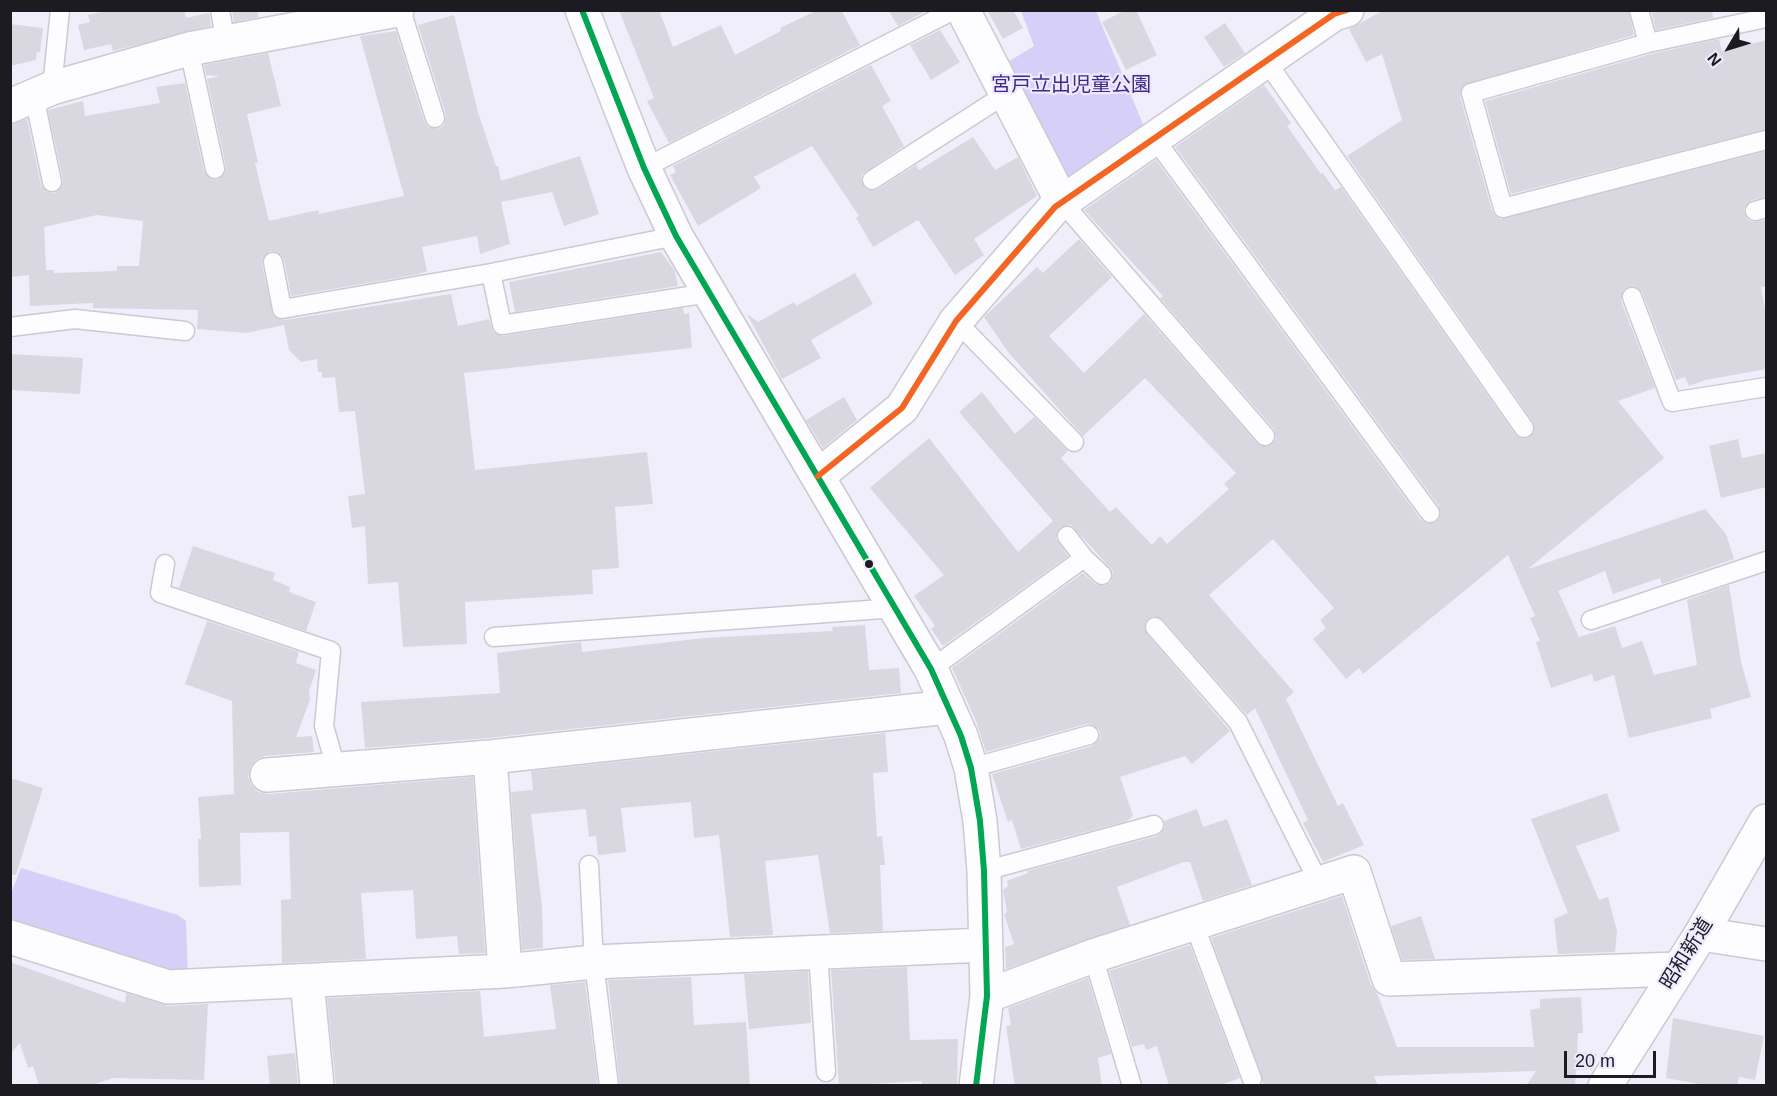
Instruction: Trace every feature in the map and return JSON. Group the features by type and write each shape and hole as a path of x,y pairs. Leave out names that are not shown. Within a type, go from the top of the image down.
{"street":[{"path":"32,97 189,49 399,10"},
{"path":"582,10 644,168 676,237 931,669 971,768 980,821 984,871 987,996 976,1086"},
{"path":"963,10 1062,202"},
{"path":"818,476 902,408 956,321 1062,202 1338,12"},
{"path":"267,775 490,757 948,707"},
{"path":"490,757 505,971"},
{"name":"昭和新道","path":"1605,1086 1701,934 1767,821"},
{"path":"987,996 1093,956 1353,872 1389,979 1677,969"},
{"path":"1701,934 1767,944"},
{"path":"10,937 168,987 505,971 594,963 985,945"},
{"path":"307,981 317,1086"}],"lane":[{"path":"52,182 32,97 60,10"},
{"path":"219,10 226,43"},
{"path":"399,10 435,118"},
{"path":"644,168 954,10"},
{"path":"1639,10 1648,43"},
{"path":"1767,18 1648,43 1471,93 1503,208 1767,140"},
{"path":"189,49 215,169"},
{"path":"1266,62 1524,428"},
{"path":"872,180 1006,94"},
{"path":"1154,138 1430,513"},
{"path":"1062,202 1265,436"},
{"path":"273,262 282,309 491,273 676,237"},
{"path":"491,273 502,325 709,293"},
{"path":"1632,297 1672,402 1767,387"},
{"path":"10,327 75,319 185,331"},
{"path":"956,321 1074,442"},
{"path":"1067,536 1084,558 1102,575"},
{"path":"931,669 1084,558"},
{"path":"1591,620 1767,561"},
{"path":"165,564 160,593 331,651 324,726 336,768"},
{"path":"494,637 896,608"},
{"path":"1155,627 1238,722 1319,883"},
{"path":"971,768 1089,735"},
{"path":"984,871 1154,825"},
{"path":"589,865 594,963 609,1086"},
{"path":"1194,924 1252,1079"},
{"path":"818,952 826,1072"},
{"path":"1093,956 1132,1086"}],"green space":[{"name":"宮戸立出児童公園","path":"1021,11 1096,11 1145,129 1067,187 1003,65 1034,46"},
{"path":"21,868 178,915 186,921 188,976 11,932 10,896"}],"building":[{"path":"111,10 184,10 186,18 209,13 211,26 113,51 111,44 84,50 78,25 90,22 88,15"},
{"path":"232,10 257,10 259,17 234,22"},
{"path":"619,10 659,10 673,47 721,25 735,55 781,31 780,28 818,10 841,10 860,45 669,143 647,101 654,98"},
{"path":"888,10 928,10 898,26"},
{"path":"987,10 1013,10 1023,28 1003,39"},
{"path":"1126,10 1136,10 1157,55 1126,70 1102,22"},
{"path":"1384,10 1628,10 1634,35 1463,86 1460,96 1492,211 1500,219 1767,151 1767,197 1752,200 1744,209 1747,219 1752,222 1767,220 1767,286 1761,287 1767,320 1767,369 1705,380 1689,386 1685,377 1676,380 1642,292 1633,286 1624,290 1621,301 1655,388 1618,401 1664,458 1528,569 1705,509 1726,534 1734,559 1662,584 1660,578 1613,594 1605,571 1558,591 1579,637 1615,626 1622,648 1642,641 1654,675 1697,665 1687,600 1729,585 1741,662 1751,697 1710,709 1712,718 1629,738 1614,675 1594,682 1592,674 1551,688 1536,642 1540,641 1530,618 1535,616 1508,555 1363,674 1359,668 1346,679 1313,639 1326,628 1320,620 1334,608 1273,539 1209,595 1294,692 1286,699 1338,806 1343,803 1364,845 1323,862 1303,823 1308,820 1255,708 1247,715 1163,620 1153,616 1145,623 1147,634 1230,731 1192,764 1185,756 1120,777 1133,816 1127,821 1021,849 1012,820 1008,822 992,774 1092,746 1100,738 1100,731 1092,724 1086,724 986,752 976,721 952,668 1083,573 1095,584 1105,586 1111,582 1113,571 1071,525 1061,527 1056,538 1068,556 943,646 931,629 935,626 914,596 944,575 870,488 929,438 1018,552 1053,521 959,412 982,392 1015,434 1034,417 1068,451 1061,458 1110,512 1116,507 1152,545 1160,536 1167,544 1229,489 1224,484 1236,473 1145,378 1083,436 1008,352 984,317 1037,267 1043,273 1079,239 1112,277 1049,336 1084,373 1144,314 1257,443 1268,447 1276,439 1274,429 1160,298 1163,296 1084,210 1156,160 1421,520 1426,523 1436,522 1440,517 1439,506 1175,147 1264,85 1291,123 1287,126 1321,174 1323,173 1335,190 1341,187 1515,434 1526,439 1534,432 1533,422 1347,156 1402,120 1382,54 1366,62 1349,29"},
{"path":"1651,10 1712,10 1713,18 1656,30"},
{"path":"454,15 478,112 496,166 498,166 501,181 580,156 599,214 564,226 552,192 501,202 510,244 480,254 477,236 422,247 427,271 420,274 291,296 284,259 277,252 270,251 263,258 262,264 273,316 284,320 451,294 458,326 489,319 493,332 503,336 683,308 684,314 689,313 692,348 464,373 475,470 647,452 653,504 615,507 619,568 592,570 593,594 465,602 467,644 403,647 398,582 368,584 365,526 352,528 348,496 365,494 355,411 339,412 335,377 322,378 322,372 318,372 317,359 301,362 289,350 284,325 246,333 197,329 198,310 93,308 93,303 30,306 29,275 10,277 10,124 27,119 41,185 48,192 55,193 62,186 63,180 48,110 83,101 85,116 160,103 156,87 185,83 204,171 211,179 218,180 225,173 226,167 207,79 219,76 206,75 204,65 268,53 281,106 247,114 258,163 255,163 269,221 318,210 319,214 404,196 360,36 396,31 424,121 428,127 438,129 444,125 446,115 418,25","holes":["97,215 143,221 139,266 117,266 117,271 54,273 54,270 46,270 44,227"]},
{"path":"1225,23 1245,53 1224,67 1204,37"},
{"path":"10,24 43,28 40,52 37,52 36,60 10,66"},
{"path":"940,30 960,62 931,80 910,45"},
{"path":"1719,39 1722,51 1767,40 1767,129 1511,194 1485,101 1651,54"},
{"path":"871,65 891,101 882,106 904,146 862,174 861,181 866,190 878,189 916,165 919,170 973,137 995,170 1018,157 1037,196 974,239 984,255 955,275 918,220 873,247 856,218 859,216 812,146 754,177 761,188 698,226 670,175 676,172 673,166"},
{"path":"661,252 675,271 678,286 515,312 509,282"},
{"path":"855,273 873,304 811,340 821,358 782,379 747,314 758,322 794,302 796,306"},
{"path":"10,354 83,358 80,394 10,390"},
{"path":"844,397 857,420 823,448 806,420"},
{"path":"1738,439 1742,458 1767,453 1767,487 1721,498 1709,446"},
{"path":"193,546 275,573 273,580 290,587 289,592 316,602 306,631 179,588"},
{"path":"207,621 299,652 296,663 316,670 309,691 310,700 296,737 312,736 314,752 265,756 256,760 250,768 248,777 251,785 258,792 269,794 473,777 485,953 459,954 457,936 416,939 413,890 361,893 366,959 282,963 281,900 291,899 289,832 240,833 241,885 199,887 198,839 201,839 198,797 234,794 232,701 185,684"},
{"path":"865,625 869,670 899,668 901,693 488,738 365,748 361,702 500,693 497,653 581,642 582,652 704,638 833,631 832,627"},
{"path":"885,733 888,772 873,773 877,837 882,836 885,865 880,865 883,931 830,933 818,855 765,861 773,935 730,937 719,835 694,838 691,802 621,808 626,852 598,855 596,836 589,837 586,809 531,814 542,907 543,948 522,950 511,792 533,790 531,771"},
{"path":"10,778 43,788 16,875 10,874"},
{"path":"1607,793 1620,831 1576,846 1599,900 1608,897 1617,931 1615,952 1558,954 1554,919 1568,913 1531,819"},
{"path":"1197,809 1203,827 1227,819 1252,885 1203,901 1190,862 1184,862 1117,887 1130,925 1006,969 1005,947 1014,944 1004,914 1007,912 1003,890 1008,886 1007,881 1028,873 1027,871 1157,836 1165,828 1164,821"},
{"path":"1342,896 1371,985 1377,993 1397,1047 1534,1047 1530,1010 1540,1008 1540,999 1581,997 1583,1033 1578,1033 1577,1052 1597,1054 1593,1069 1576,1070 1575,1086 1526,1086 1536,1071 1374,1076 1378,1086 1264,1086 1211,938"},
{"path":"1421,916 1435,959 1402,960 1391,926"},
{"path":"1190,945 1240,1078 1219,1086 1169,1086 1157,1046 1146,1050 1144,1044 1132,1047 1109,971"},
{"path":"10,962 125,1003 126,993 168,1006 208,1004 204,1080 113,1078 89,1086 39,1086 33,1066 28,1068 20,1043 10,1054"},
{"path":"907,967 910,1040 958,1039 957,1085 922,1086 922,1081 839,1086 831,970"},
{"path":"808,971 811,1023 749,1029 744,974"},
{"path":"691,977 694,1025 746,1022 750,1086 620,1086 608,980"},
{"path":"1088,978 1111,1054 1098,1058 1102,1086 1015,1086 1006,1026 1011,1025 1008,1008"},
{"path":"585,982 598,1086 336,1086 327,998 480,991 484,1037 556,1029 550,985"},
{"path":"1673,1018 1764,1036 1755,1080 1739,1077 1737,1086 1709,1086 1666,1078"},
{"path":"295,1053 298,1086 270,1086 267,1056"}],"transit line":[{"path":"582,10 644,168 676,236 931,669 961,736 971,768 980,821 984,871 987,996 976,1086"},
{"path":"818,476 902,408 956,321 1055,207 1334,14 1347,10"}]}
